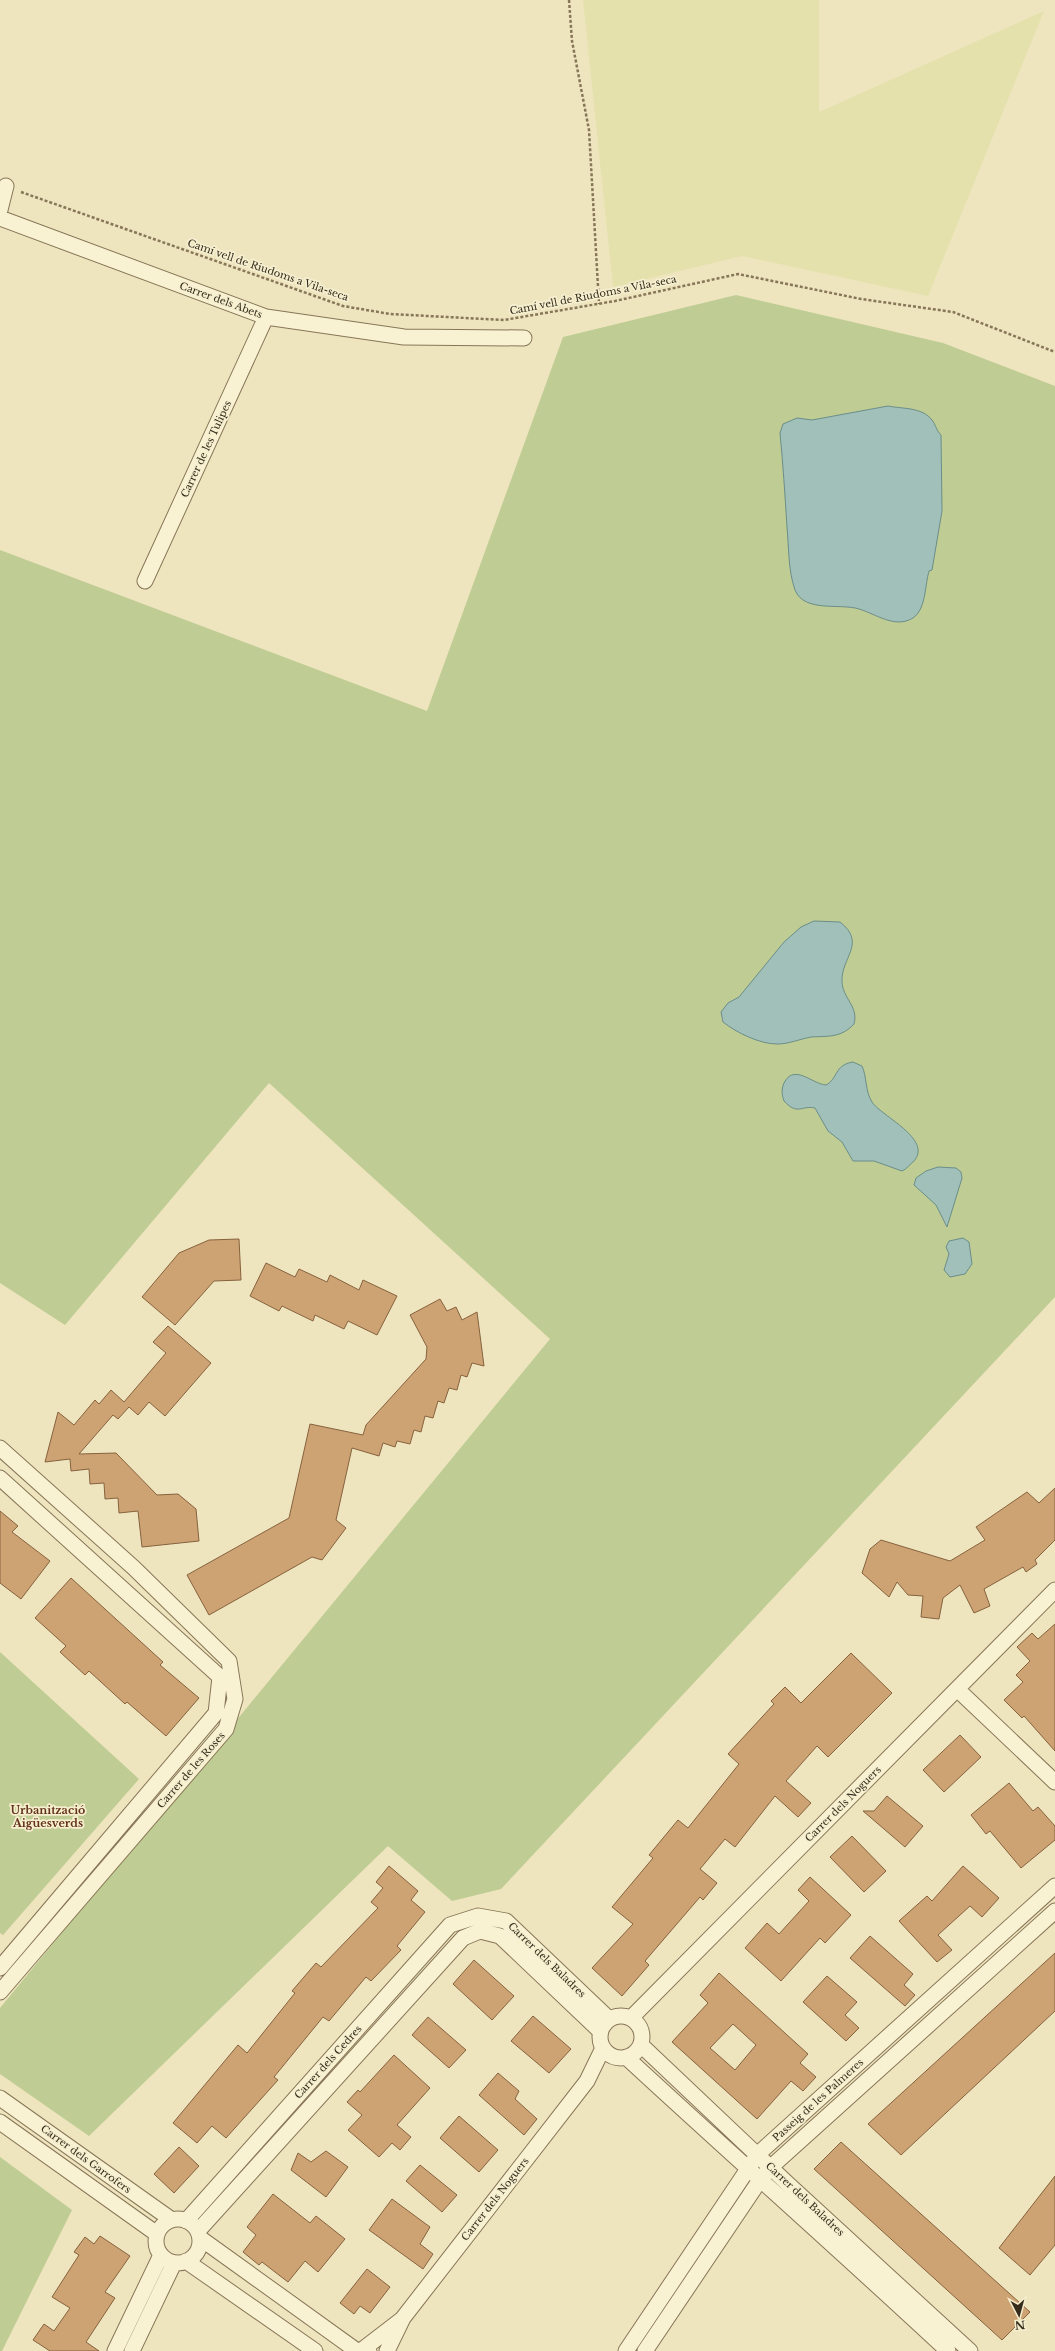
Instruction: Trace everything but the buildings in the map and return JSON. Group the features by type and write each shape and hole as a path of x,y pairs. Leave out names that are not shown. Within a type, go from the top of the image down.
{"street":[{"path":"0,210 6,186"},
{"name":"Carrer dels Abets","path":"0,218 266,317 404,337 524,338"},
{"name":"Carrer de les Tulipes","path":"145,581 266,317"},
{"name":"Carrer de les Roses","path":"0,1448 134,1568 230,1661 235,1700 226,1729 0,1992"},
{"name":"Carrer de les Roses","path":"0,1478 220,1677 216,1713 0,1968"},
{"name":"Carrer dels Noguers","path":"631,2018 1055,1590"},
{"path":"957,1689 1055,1782"},
{"name":"Passeig de les Palmeres","path":"626,2351 758,2154 1055,1886"},
{"name":"Passeig de les Palmeres","path":"646,2351 760,2180 772,2167 1055,1911"},
{"name":"Carrer dels Baladres","path":"478,1916 506,1921 605,2025"},
{"name":"Carrer dels Cedres","path":"179,2220 450,1925 478,1916"},
{"name":"Carrer dels Baladres","path":"480,1932 500,1936 605,2025"},
{"name":"Carrer dels Cedres","path":"199,2235 463,1938 480,1932"},
{"path":"622,2015 631,2018 641,2028 641,2045 637,2051 622,2058 612,2056 603,2048 600,2041 605,2025 622,2015"},
{"name":"Carrer dels Baladres","path":"641,2045 970,2351"},
{"name":"Carrer dels Noguers","path":"387,2351 403,2318 587,2081 603,2048"},
{"name":"Carrer dels Noguers","path":"587,2081 622,2058"},
{"name":"Carrer dels Baladres","path":"622,2058 748,2170 783,2198 948,2351"},
{"name":"Carrer dels Garrofers","path":"0,2098 179,2220"},
{"name":"Carrer dels Garrofers","path":"0,2122 158,2234"},
{"path":"315,2351 174,2260 158,2248 158,2234 165,2224 179,2220 363,2351"},
{"path":"115,2351 174,2260 198,2252 199,2235"},
{"path":"132,2351 174,2260"},
{"name":"Carrer dels Noguers","path":"363,2351 403,2318"}],"path":[{"path":"569,0 572,41 589,130 599,304"},
{"name":"Camí vell de Riudoms a Vila-seca","path":"6,186 343,306 390,314 504,320 599,304 738,274 860,299 953,312 1055,352"}],"shaded area":[{"path":"583,0 819,0 819,112 1044,11 928,296 742,256 613,287"}],"green space":[{"path":"736,295 943,343 1055,386 1055,1297 501,1889 452,1901 388,1846 89,2136 0,2074 0,2008 550,1339 269,1083 65,1325 0,1283 0,550 427,711 563,337"},
{"path":"0,1652 139,1779 3,1935 0,1933"},
{"path":"0,2157 72,2210 2,2351 0,2351"}],"water":[{"path":"888,406 912,409 923,413 932,420 941,435 942,511 932,570 929,571 923,603 917,614 913,618 899,622 886,620 851,607 814,605 806,602 795,590 789,559 780,433 783,424 797,418 812,420"},
{"path":"814,921 840,922 848,930 852,937 851,951 845,965 842,981 843,987 854,1012 854,1024 849,1029 839,1034 811,1037 781,1044 770,1044 749,1037 723,1022 721,1012 728,1003 739,997 784,942 801,927"},
{"path":"853,1062 862,1066 868,1093 872,1102 877,1108 904,1128 917,1144 918,1153 914,1161 902,1171 874,1161 853,1161 842,1142 828,1131 815,1108 810,1107 796,1109 784,1101 782,1088 788,1077 793,1075 804,1076 826,1085 833,1079 842,1066"},
{"path":"938,1167 956,1168 961,1172 962,1178 947,1227 936,1205 914,1185 916,1178 926,1171"},
{"path":"963,1238 969,1242 972,1264 965,1274 950,1277 944,1270 949,1254 946,1247 949,1241"}],"district":[{"name":"Urbanització Aigüesverds","path":"48,1816"}]}
